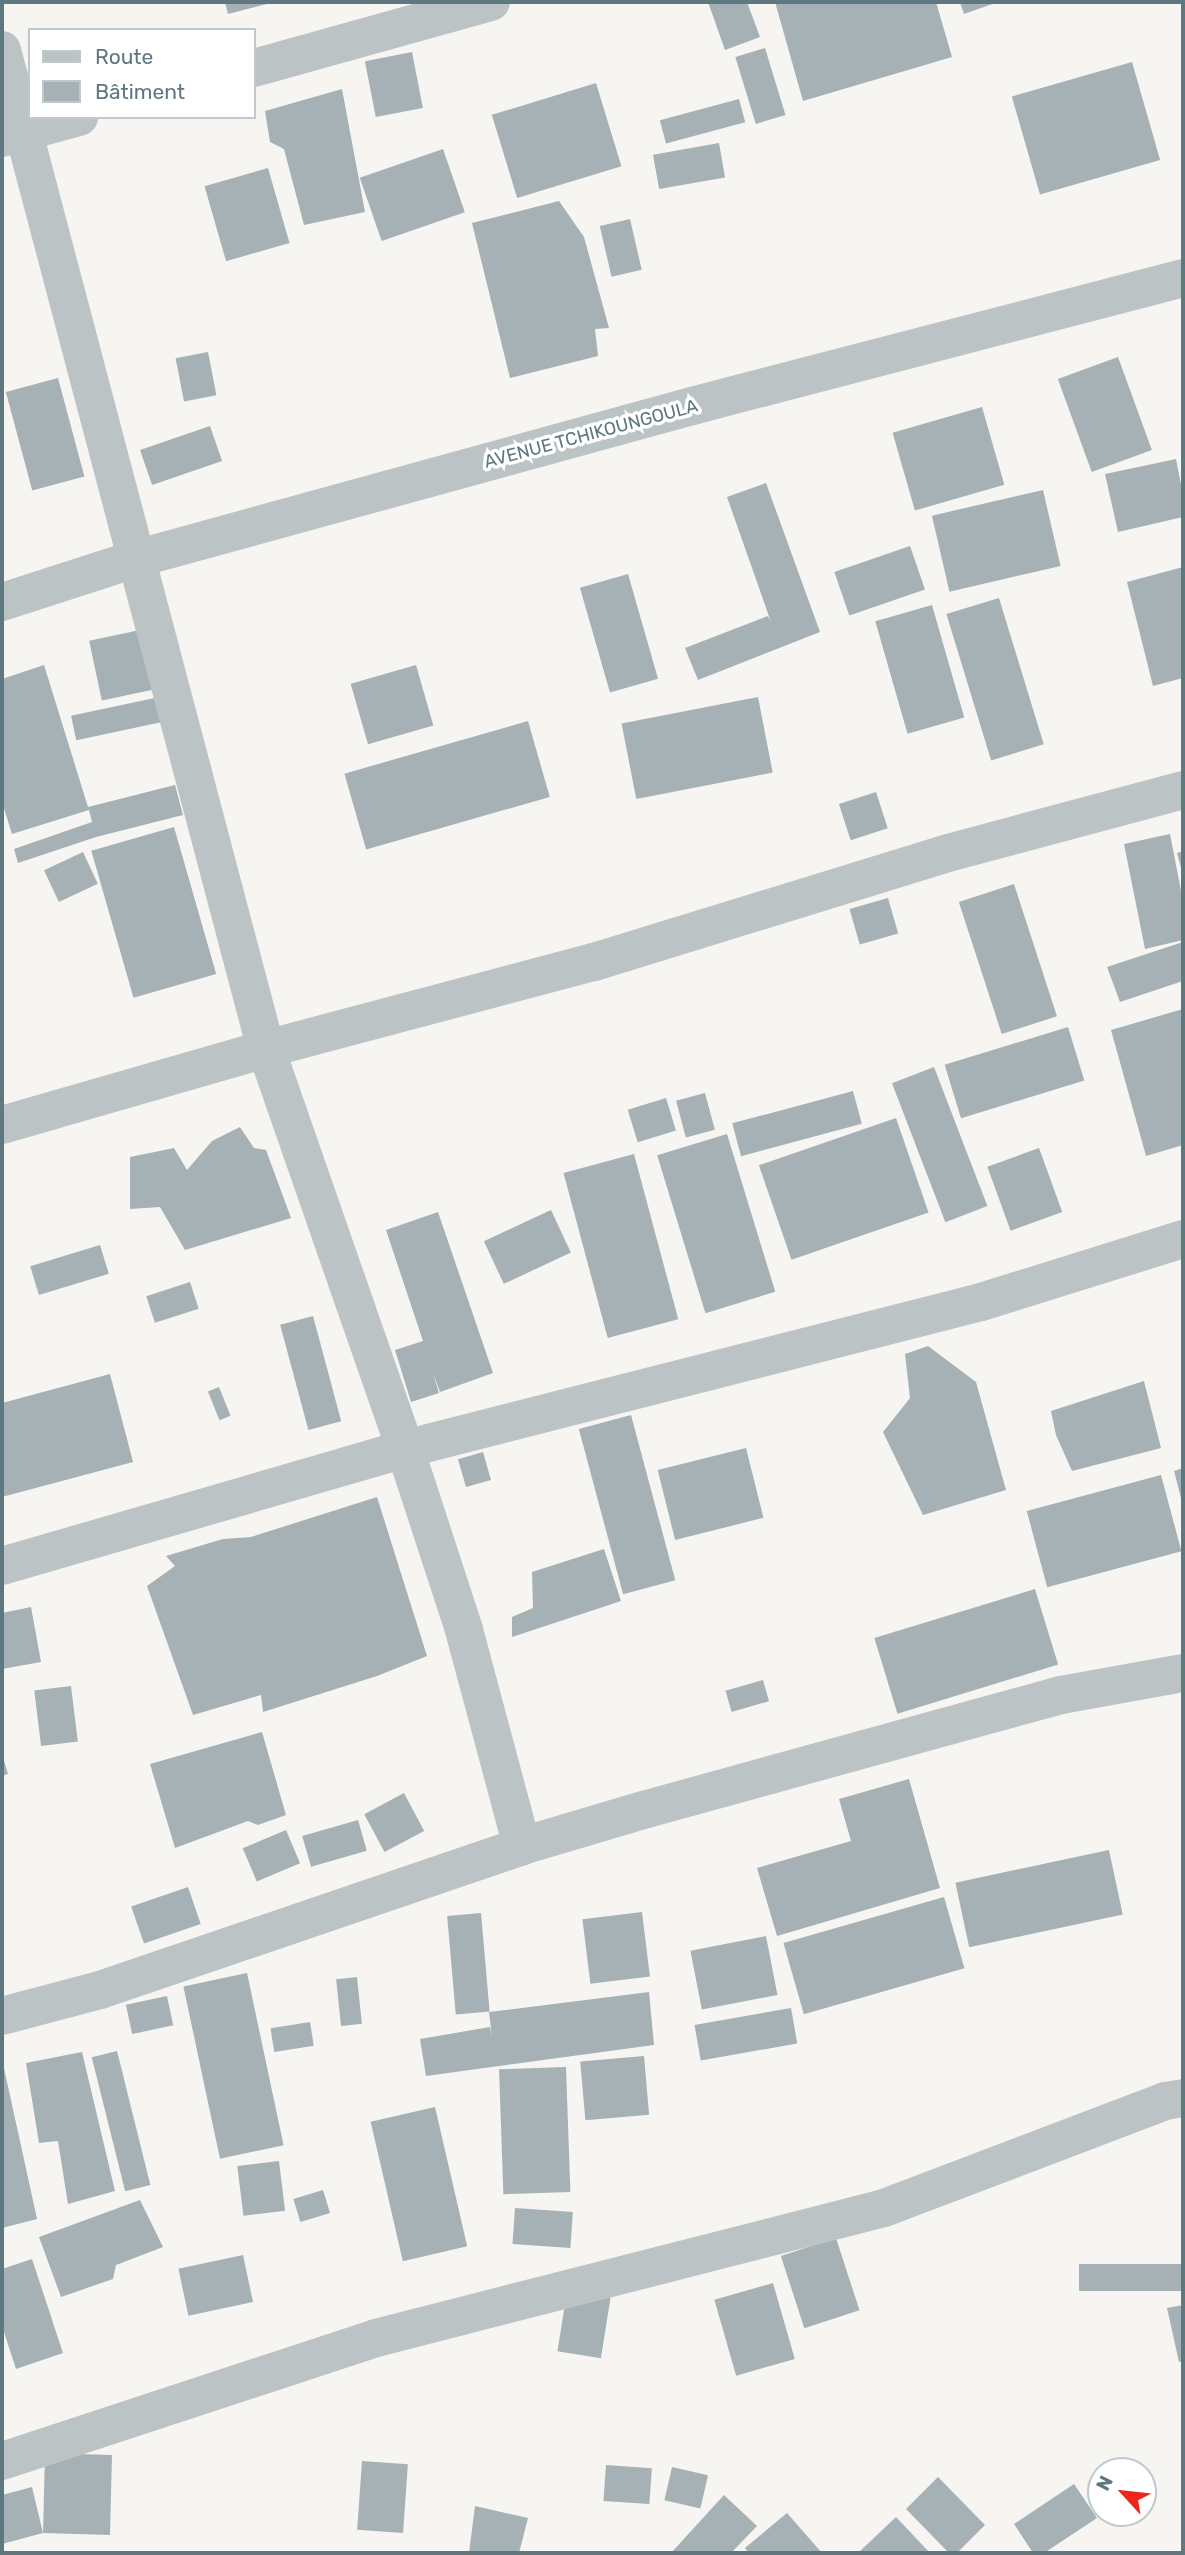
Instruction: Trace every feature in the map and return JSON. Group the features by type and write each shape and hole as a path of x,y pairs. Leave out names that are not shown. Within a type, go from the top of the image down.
{"street":[{"path":"256,67 491,2"},
{"path":"2,50 12,136 135,559 266,1049 405,1449 464,1630 522,1846"},
{"path":"12,136 72,119"},
{"name":"AVENUE TCHIKOUNGOULA","path":"2,603 135,559 692,407 1183,278"},
{"path":"2,1125 266,1049 593,962 948,853 1183,790"},
{"path":"2,1566 405,1449 981,1302 1183,1239"},
{"path":"2,2016 100,1990 522,1846 1061,1695 1183,1673"},
{"path":"2,2461 376,2338 884,2208 1166,2101 1183,2098"}],"building":[{"path":"225,2 271,2 271,3 228,14"},
{"path":"708,2 747,2 760,37 725,50"},
{"path":"775,2 936,2 952,57 803,101"},
{"path":"960,2 998,2 964,14"},
{"path":"765,48 785,115 756,124 735,57"},
{"path":"412,52 423,108 376,117 365,61"},
{"path":"1132,62 1160,160 1040,195 1012,96"},
{"path":"596,83 621,166 517,198 492,115"},
{"path":"342,89 365,212 304,225 284,149 270,142 265,111"},
{"path":"739,99 745,122 666,143 660,120"},
{"path":"719,143 725,177 659,189 653,155"},
{"path":"443,149 465,212 382,241 360,178"},
{"path":"268,168 289,243 226,261 205,186"},
{"path":"559,201 584,237 609,328 595,329 598,356 510,378 472,223"},
{"path":"630,219 642,270 611,277 600,226"},
{"path":"208,352 216,395 184,401 176,358"},
{"path":"1118,357 1152,450 1092,472 1058,379"},
{"path":"58,378 84,477 32,491 6,392"},
{"path":"982,407 1004,485 915,510 893,433"},
{"path":"210,426 222,461 152,485 140,450"},
{"path":"1176,459 1183,495 1183,517 1118,532 1105,474"},
{"path":"766,483 820,632 698,680 685,648 768,616 771,622 727,497"},
{"path":"1043,490 1061,566 949,592 932,516"},
{"path":"910,546 925,589 849,616 834,572"},
{"path":"1183,567 1183,678 1153,686 1127,582"},
{"path":"628,574 658,679 610,693 580,588"},
{"path":"999,598 1044,744 991,760 946,614"},
{"path":"932,605 964,717 908,734 875,621"},
{"path":"140,630 153,690 102,700 89,641"},
{"path":"44,665 88,807 175,785 183,815 96,837 18,863 14,849 92,822 89,810 12,834 2,802 2,679"},
{"path":"416,665 433,726 368,744 351,684"},
{"path":"164,696 169,720 76,740 71,716"},
{"path":"758,697 773,773 636,799 622,724"},
{"path":"528,721 550,797 366,850 344,774"},
{"path":"876,792 888,828 851,840 839,804"},
{"path":"174,827 216,974 134,998 91,851"},
{"path":"1170,834 1183,901 1183,940 1145,949 1124,844"},
{"path":"1183,851 1183,871 1182,872 1177,853"},
{"path":"83,852 98,884 59,902 44,870"},
{"path":"1014,884 1057,1016 1002,1034 959,902"},
{"path":"888,898 898,934 860,945 850,909"},
{"path":"1183,942 1183,981 1120,1002 1107,967"},
{"path":"1183,1009 1183,1145 1146,1156 1111,1030"},
{"path":"1068,1027 1084,1081 961,1118 945,1065"},
{"path":"934,1067 987,1206 945,1222 892,1083"},
{"path":"853,1091 862,1124 741,1156 732,1123"},
{"path":"705,1093 715,1130 686,1137 676,1101"},
{"path":"666,1098 676,1131 638,1142 628,1110"},
{"path":"896,1118 929,1213 791,1260 759,1165"},
{"path":"240,1127 254,1148 266,1150 291,1218 185,1250 160,1207 130,1209 130,1157 174,1148 187,1170 212,1141"},
{"path":"727,1134 775,1292 705,1313 657,1155"},
{"path":"1039,1148 1062,1212 1011,1231 987,1167"},
{"path":"634,1154 678,1319 608,1338 563,1173"},
{"path":"551,1210 571,1253 504,1284 484,1241"},
{"path":"438,1212 493,1373 440,1392 433,1373 439,1393 411,1402 395,1350 423,1341 386,1230"},
{"path":"100,1245 109,1274 39,1295 30,1266"},
{"path":"190,1282 199,1309 155,1323 146,1296"},
{"path":"313,1316 341,1421 308,1430 280,1325"},
{"path":"928,1346 976,1382 1006,1490 923,1515 883,1432 910,1398 905,1354"},
{"path":"110,1374 133,1462 2,1497 2,1403"},
{"path":"1144,1381 1161,1448 1072,1471 1056,1435 1051,1411"},
{"path":"219,1387 231,1416 219,1420 208,1391"},
{"path":"631,1415 675,1580 623,1594 579,1429"},
{"path":"746,1448 763,1518 675,1540 658,1470"},
{"path":"483,1452 491,1480 466,1487 458,1459"},
{"path":"1183,1468 1183,1502 1182,1502 1174,1471"},
{"path":"1161,1475 1181,1551 1047,1587 1027,1511"},
{"path":"377,1497 427,1656 377,1676 263,1712 261,1695 193,1715 147,1586 175,1566 166,1556 223,1539 251,1537"},
{"path":"604,1549 621,1601 512,1637 512,1617 533,1608 532,1572"},
{"path":"1035,1589 1058,1665 897,1714 874,1638"},
{"path":"31,1607 41,1662 2,1669 2,1613"},
{"path":"763,1680 769,1701 732,1712 726,1691"},
{"path":"71,1686 78,1742 41,1746 34,1691"},
{"path":"262,1732 286,1815 258,1825 248,1821 175,1848 150,1764"},
{"path":"2,1754 8,1774 2,1776"},
{"path":"909,1779 940,1888 777,1936 757,1868 851,1841 839,1799"},
{"path":"404,1793 424,1831 384,1852 364,1814"},
{"path":"358,1820 367,1851 311,1867 302,1836"},
{"path":"286,1830 300,1863 257,1882 243,1848"},
{"path":"1109,1850 1123,1915 969,1947 955,1883"},
{"path":"188,1887 201,1924 144,1943 131,1907"},
{"path":"944,1897 964,1968 804,2014 783,1943"},
{"path":"642,1912 650,1977 590,1984 582,1919"},
{"path":"481,1913 490,2012 456,2015 447,1916"},
{"path":"766,1936 777,1995 702,2010 690,1951"},
{"path":"247,1973 284,2145 220,2159 183,1987"},
{"path":"357,1977 362,2024 341,2026 336,1979"},
{"path":"649,1992 654,2045 426,2076 420,2039 490,2027 492,2038 489,2012"},
{"path":"167,1996 173,2025 132,2034 126,2005"},
{"path":"791,2008 797,2043 701,2060 694,2025"},
{"path":"310,2022 314,2046 274,2052 270,2028"},
{"path":"117,2051 150,2185 125,2191 92,2057"},
{"path":"82,2052 115,2191 68,2204 58,2141 39,2143 26,2063"},
{"path":"644,2056 649,2115 585,2120 580,2062"},
{"path":"2,2059 37,2219 2,2228"},
{"path":"566,2067 570,2192 503,2194 499,2069"},
{"path":"435,2107 467,2246 403,2261 371,2122"},
{"path":"279,2161 285,2211 243,2216 237,2166"},
{"path":"323,2190 330,2213 300,2222 293,2199"},
{"path":"140,2200 163,2247 116,2265 113,2279 61,2297 39,2237"},
{"path":"515,2208 573,2212 570,2248 512,2244"},
{"path":"836,2238 859,2310 804,2328 781,2256"},
{"path":"243,2255 253,2302 188,2316 178,2269"},
{"path":"32,2259 63,2353 16,2369 2,2326 2,2269"},
{"path":"1079,2264 1183,2264 1183,2291 1079,2291"},
{"path":"773,2283 795,2359 736,2376 714,2300"},
{"path":"567,2291 610,2298 601,2358 557,2351"},
{"path":"1183,2305 1183,2361 1179,2362 1167,2308"},
{"path":"45,2453 112,2455 110,2535 43,2533"},
{"path":"362,2461 408,2464 403,2533 357,2530"},
{"path":"606,2465 652,2468 649,2504 603,2501"},
{"path":"672,2467 708,2475 700,2508 664,2500"},
{"path":"938,2477 985,2525 957,2553 949,2553 906,2509"},
{"path":"1074,2484 1087,2503 1087,2525 1044,2553 1033,2553 1014,2524"},
{"path":"32,2487 43,2533 2,2544 2,2495"},
{"path":"724,2495 757,2526 731,2553 671,2553"},
{"path":"475,2506 528,2518 519,2553 469,2553"},
{"path":"787,2513 822,2553 749,2553 745,2548"},
{"path":"896,2517 930,2553 858,2553"}]}
